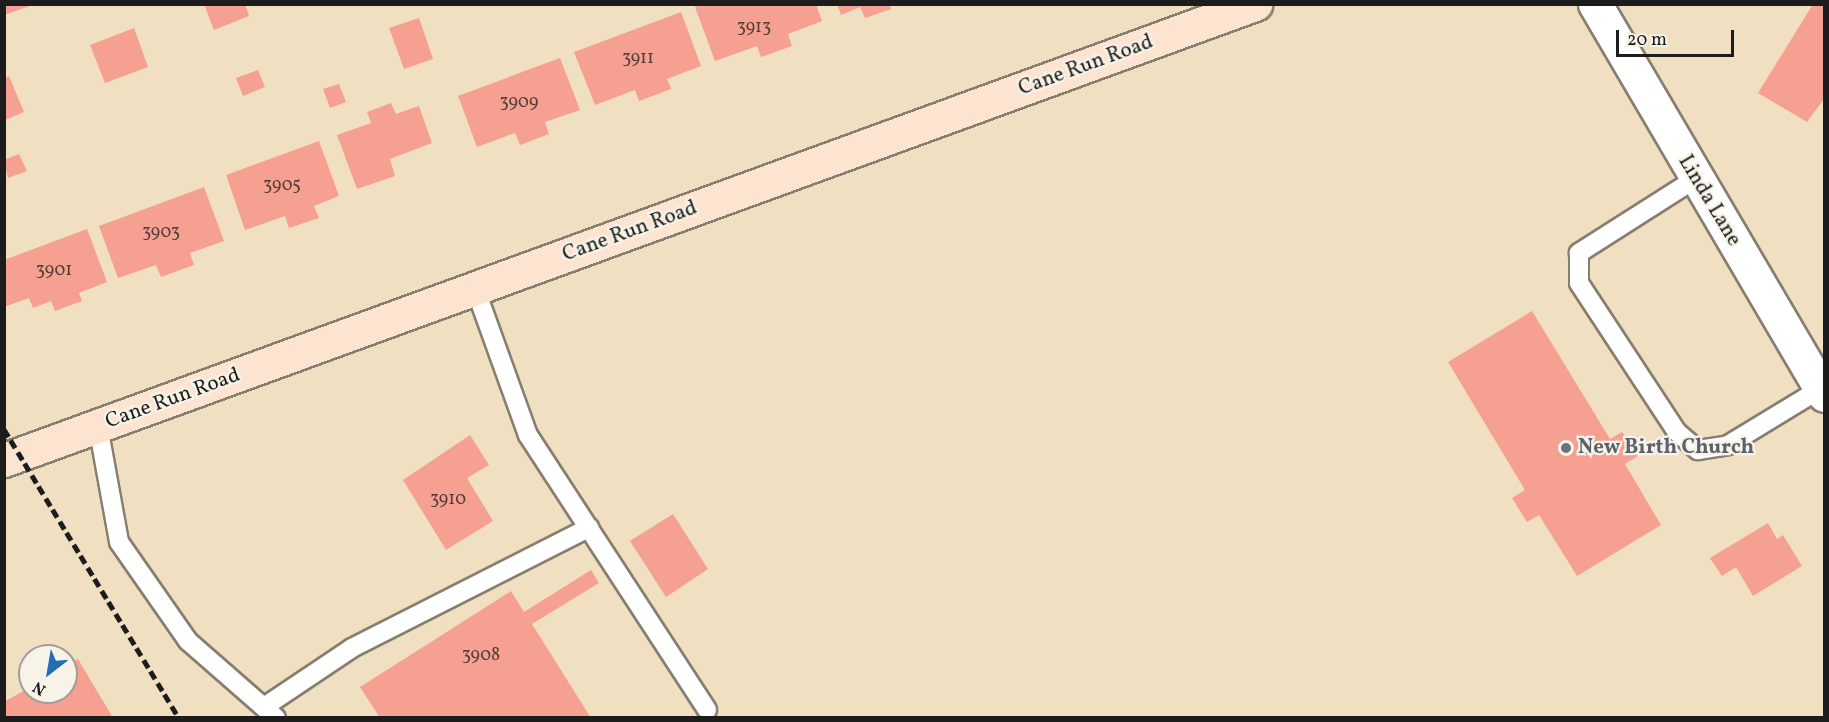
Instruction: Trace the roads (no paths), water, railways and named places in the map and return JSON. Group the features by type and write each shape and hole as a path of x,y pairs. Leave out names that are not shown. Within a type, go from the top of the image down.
{"main road":[{"name":"Cane Run Road","path":"4,460 1255,4"}],"street":[{"name":"Linda Lane","path":"1595,4 1695,179 1822,392"}],"lane":[{"path":"1695,179 1579,253 1579,283 1677,432 1698,450 1728,445 1822,392"},
{"path":"475,288 528,435 707,710"},
{"path":"98,426 119,542 188,641 270,712 352,648 589,528"}],"railway":[{"path":"4,429 179,718"}],"place":[{"name":"New Birth Church","path":"1566,448"}]}
